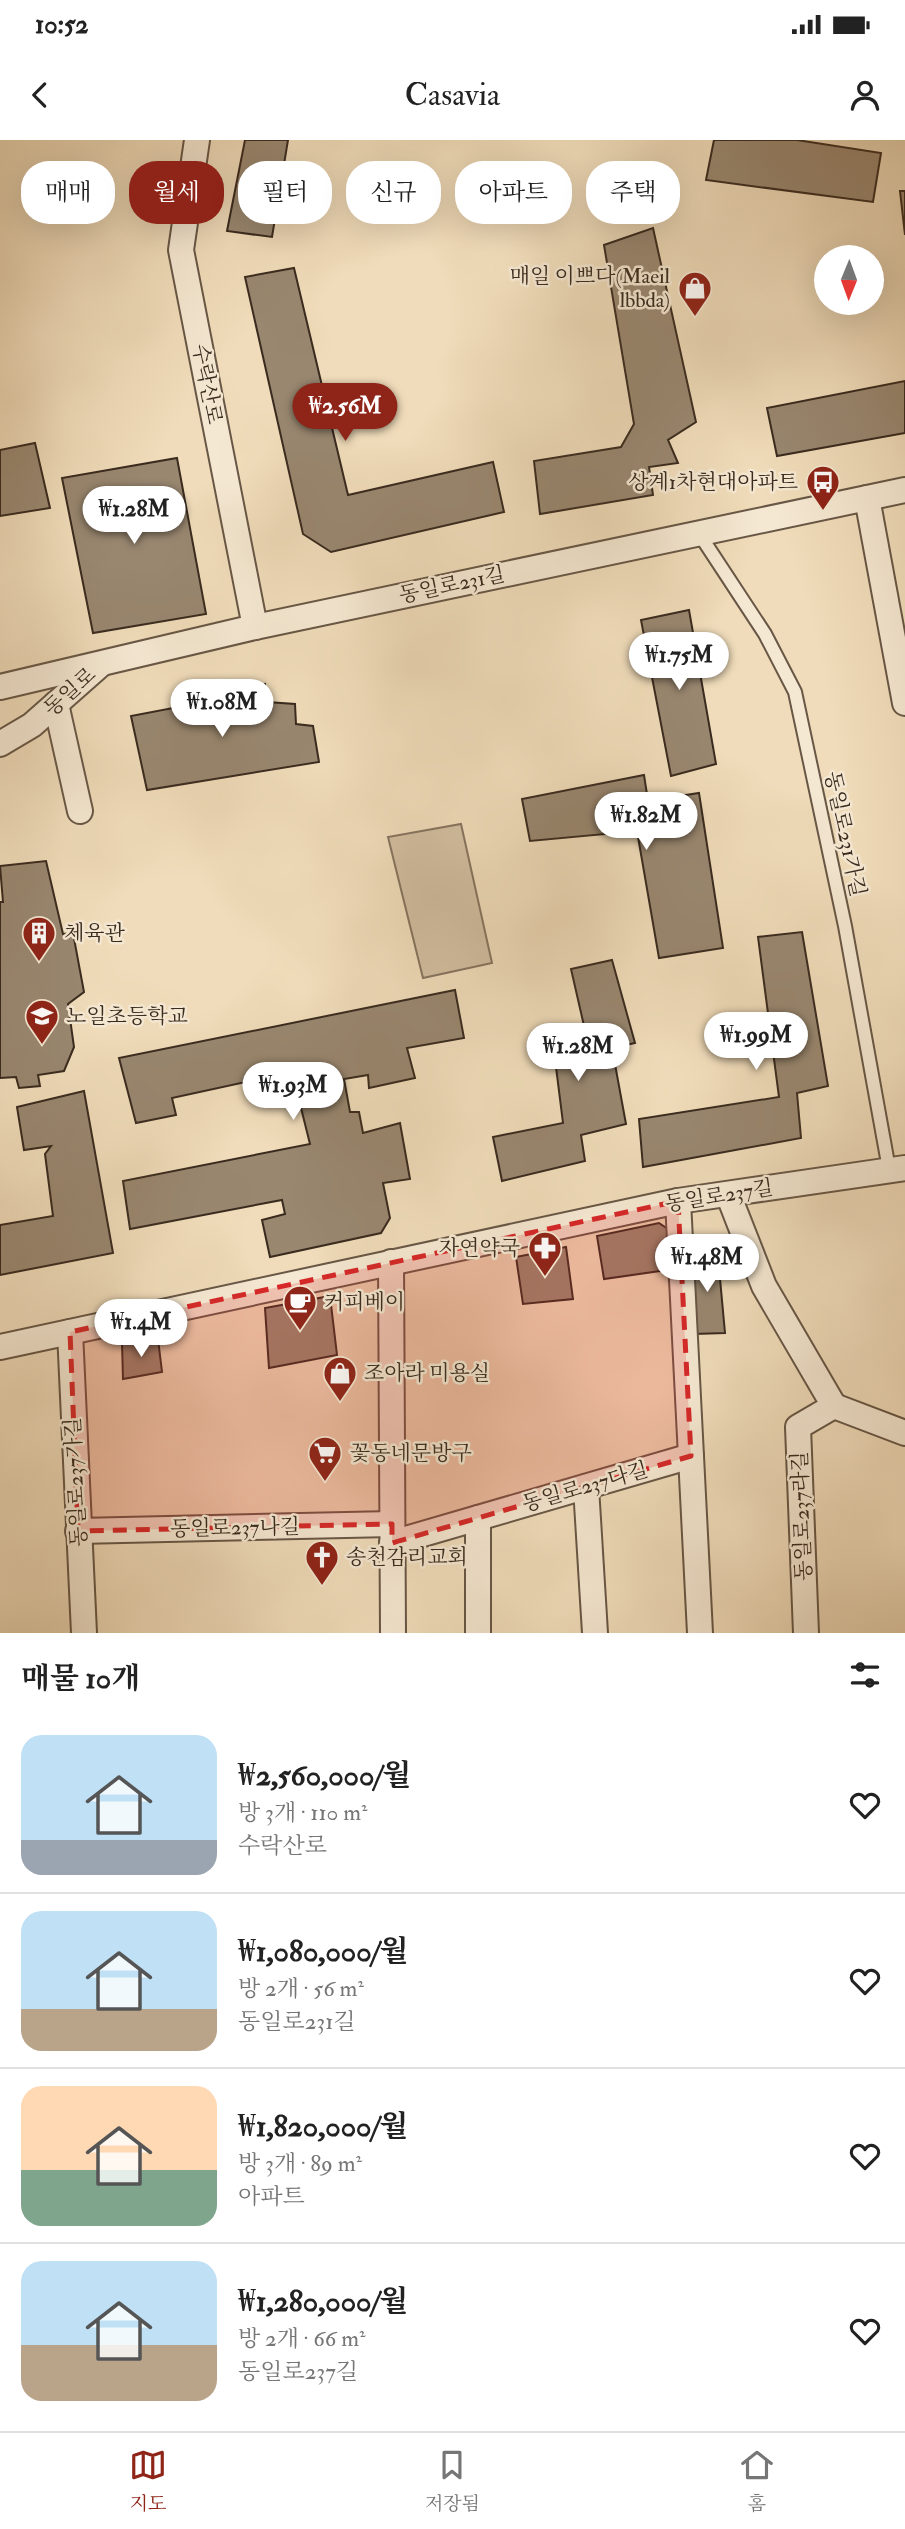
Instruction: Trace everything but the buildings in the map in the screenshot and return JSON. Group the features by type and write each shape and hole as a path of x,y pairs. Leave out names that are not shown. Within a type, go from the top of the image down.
{"street":[{"name":"수락산로","path":"197,140 181,250 255,627"},
{"name":"동일로231길","path":"0,687 255,627 698,531 905,490"},
{"path":"867,498 905,704"},
{"name":"동일로","path":"0,744 33,725 103,663"},
{"path":"56,704 80,811"},
{"name":"동일로237길","path":"0,1347 678,1201 897,1169"},
{"path":"728,1194 764,1286 834,1406 905,1433"},
{"path":"678,1201 700,1633"},
{"path":"391,1262 393,1633"},
{"name":"동일로237가길","path":"69,1332 84,1633"},
{"name":"동일로237라길","path":"806,1633 798,1427 834,1406"},
{"name":"동일로237다길","path":"478,1518 691,1456"},
{"path":"586,1487 595,1633"},
{"path":"478,1518 478,1633"},
{"name":"동일로237나길","path":"78,1531 392,1534 478,1518"}],"lane":[{"name":"동일로231가길","path":"698,531 765,634 795,692 897,1169"}],"highlighted area":[{"path":"678,1201 691,1456 392,1543 392,1524 78,1531 70,1332"}],"shaded area":[{"path":"461,824 492,963 423,978 388,837"}],"place":[{"name":"매일 이쁘다(Maeil lbbda)","path":"695,318"},
{"name":"상계1차현대아파트","path":"823,512"},
{"name":"체육관","path":"39,963"},
{"name":"노일초등학교","path":"42,1046"},
{"name":"자연약국","path":"545,1278"},
{"name":"커피베이","path":"300,1332"},
{"name":"조아라 미용실","path":"340,1403"},
{"name":"꽃동네문방구","path":"325,1483"},
{"name":"송천감리교회","path":"322,1587"}]}
